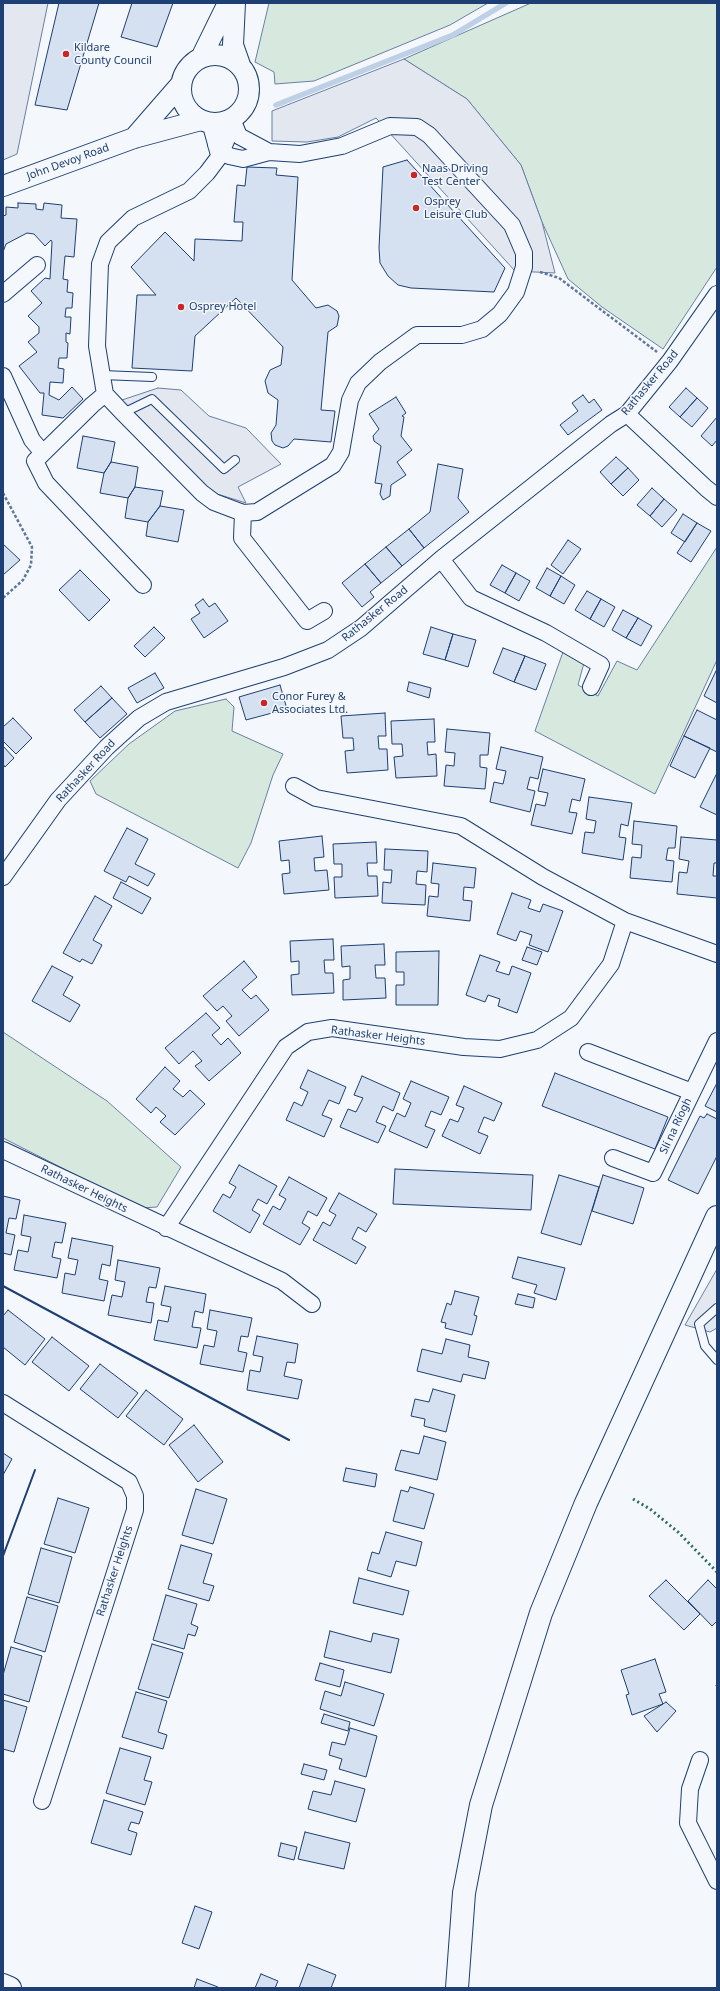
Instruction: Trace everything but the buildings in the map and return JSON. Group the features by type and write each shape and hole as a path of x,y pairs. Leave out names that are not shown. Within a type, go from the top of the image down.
{"main road":[{"path":"457,1988 464,1893 481,1805 541,1613 586,1503 717,1217"},
{"path":"3,1985 10,1988"}],"street":[{"path":"201,58 228,3"},
{"path":"218,120 244,107 248,97 249,85 246,74 240,65 233,45 235,3"},
{"path":"240,65 231,58 221,55 211,55 201,58 191,64 184,73 181,84 185,105 192,114 218,120 239,136 269,152"},
{"name":"John Devoy Road","path":"134,138 181,84"},
{"path":"218,120 219,151 207,173 189,191 133,218 108,242 100,264 97,346 106,394 123,413 202,493 214,502 243,512 257,512 333,465 342,452 350,400 358,382 380,362 417,335 462,335 482,329 500,314 516,292 524,267 524,253 512,224 429,135 417,127 390,126 342,146 300,154 269,152 243,159 229,156 219,151"},
{"name":"John Devoy Road","path":"3,186 134,138 218,120"},
{"path":"3,294 37,265"},
{"name":"Rathasker Road","path":"3,877 58,800 107,747 139,718 166,702 284,667 328,650 361,628 441,560 611,424 627,414 670,361 717,294"},
{"path":"3,376 32,440 43,453"},
{"path":"106,394 92,405 35,461 46,483 143,585"},
{"path":"627,414 706,488 717,496"},
{"path":"243,512 242,538 307,621 324,611"},
{"path":"441,560 471,598 546,633 602,665 592,687"},
{"path":"294,786 316,798 461,826 543,877 625,921 717,954"},
{"name":"Rathasker Heights","path":"166,1228 286,1047 308,1032 332,1028 464,1047 500,1049 537,1040 570,1018 611,964 625,921"},
{"name":"Slí na Ríogh","path":"614,1158 653,1173 717,1041"},
{"path":"588,1052 692,1092"},
{"name":"Rathasker Heights","path":"3,1150 166,1228 282,1281 312,1304"},
{"name":"Rathasker Heights","path":"3,1403 129,1482 135,1496 135,1510 42,1801"},
{"path":"700,1760 690,1789 688,1823 717,1881"}],"lane":[{"path":"102,375 152,377"},
{"path":"123,413 152,399 224,469 235,460"},
{"path":"717,1308 700,1324 705,1346 717,1360"}],"path":[{"path":"524,267 559,278 670,361"},
{"path":"3,493 32,547 31,565 23,580 3,598"}],"shaded area":[{"path":"3,3 48,3 17,154 3,160"},
{"path":"269,3 488,3 450,25 314,81 275,84 274,72 255,62"},
{"path":"531,3 717,3 717,267 663,349 602,307 568,279 542,222 521,165 467,99 404,59"},
{"path":"404,59 467,99 521,165 542,222 555,273 515,271 376,118 338,137 307,142 272,141 272,111"},
{"path":"158,388 181,390 209,416 246,428 281,464 238,487 246,503 217,494 205,485 122,400"},
{"path":"717,547 717,660 655,794 535,731 564,649 585,659 578,685 598,696 617,661 637,670"},
{"path":"226,699 234,707 232,731 283,754 273,775 251,843 238,868 96,794 90,781 129,744 175,711"},
{"path":"3,1032 107,1101 181,1167 157,1207 141,1208 3,1138"},
{"path":"717,1269 717,1328 710,1332 685,1325"}],"waterway":[{"path":"276,105 453,35 506,3"}],"hedge":[{"path":"633,1499 650,1509 678,1532 717,1572"}],"wall":[{"path":"3,1286 289,1440"},
{"path":"3,1556 35,1470"}],"place":[{"name":"Kildare County Council","path":"66,54"},
{"name":"Naas Driving Test Center","path":"414,175"},
{"name":"Osprey Leisure Club","path":"416,208"},
{"name":"Osprey Hotel","path":"181,307"},
{"name":"Conor Furey & Associates Ltd.","path":"264,703"}]}
